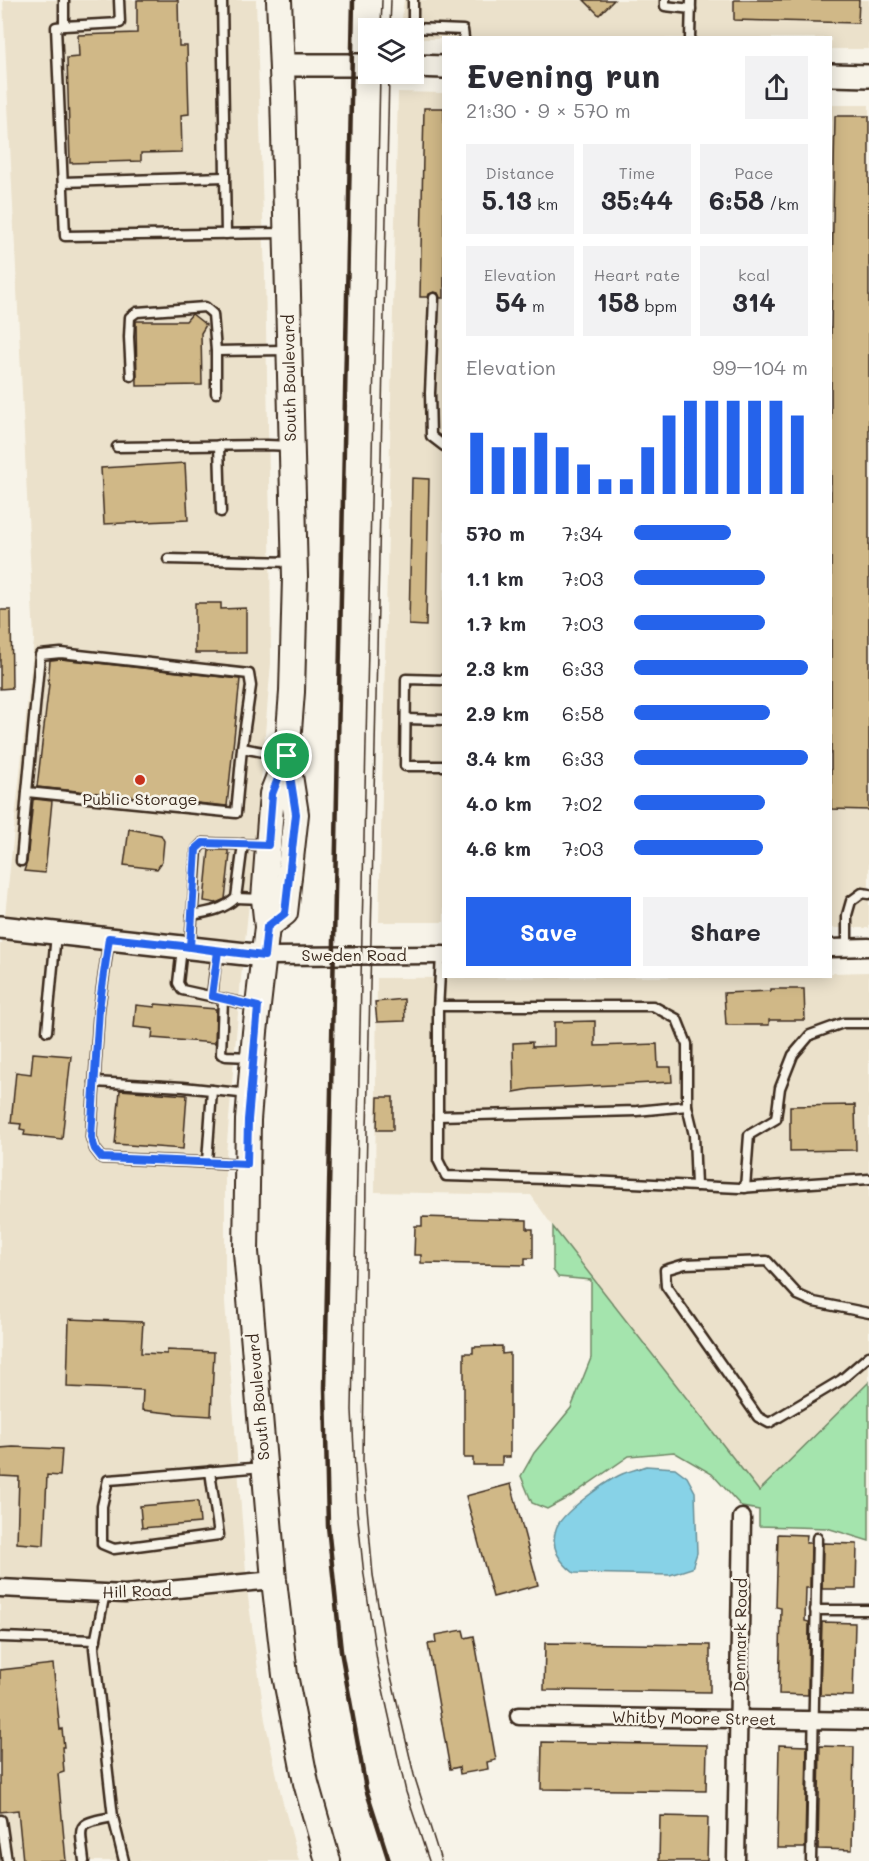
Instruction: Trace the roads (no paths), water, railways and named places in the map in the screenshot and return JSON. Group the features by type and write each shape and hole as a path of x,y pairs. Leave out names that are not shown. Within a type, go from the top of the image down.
{"main road":[{"name":"South Boulevard","path":"267,927 285,913 296,814 287,756 295,615 279,0"},
{"name":"South Boulevard","path":"287,756 272,794 264,899 267,927 250,1095 246,1252 274,1580 285,1675 298,1748 328,1861"}],"street":[{"path":"281,65 358,65"},
{"path":"424,66 442,67"},
{"path":"832,75 869,76"},
{"path":"0,927 264,956"},
{"path":"839,948 869,947"},
{"name":"Sweden Road","path":"264,956 442,955"},
{"name":"Denmark Road","path":"736,1861 742,1518"},
{"name":"Hill Road","path":"0,1588 145,1593 274,1580"},
{"name":"Whitby Moore Street","path":"519,1716 869,1721"}],"lane":[{"path":"64,0 64,26"},
{"path":"119,0 120,23 56,27 65,236 286,233"},
{"path":"222,0 226,234"},
{"path":"413,0 413,28 463,30 464,36"},
{"path":"665,0 665,6 691,5 690,36"},
{"path":"63,182 225,177"},
{"path":"434,297 430,393 431,436 442,444"},
{"path":"131,375 130,317 137,312 205,307 213,314 216,393"},
{"path":"216,351 289,350"},
{"path":"219,445 221,512"},
{"path":"117,447 291,446"},
{"path":"168,559 294,562"},
{"path":"21,861 27,792 40,655 61,653 249,674 251,686 236,813 27,792"},
{"path":"442,680 406,679 405,766 442,766"},
{"path":"406,719 442,720"},
{"path":"242,748 287,756"},
{"path":"258,1007 182,990 178,983 192,915 196,849 203,843 268,845"},
{"path":"192,915 214,911 228,905 236,898 243,844"},
{"path":"839,948 850,901 862,894 869,894"},
{"path":"236,898 264,899"},
{"path":"47,1030 56,933"},
{"path":"109,938 99,1009 94,1082 91,1137 95,1149 102,1158 247,1164"},
{"path":"212,996 218,951"},
{"path":"442,955 439,1006 438,1160 446,1176 745,1188 869,1179"},
{"path":"223,999 220,1054 253,1057"},
{"path":"439,1006 653,1006 677,1019 687,1044 687,1106 694,1135 696,1186"},
{"path":"745,1188 749,1135 776,1119 780,1088 793,1055 810,1035 843,1023 869,1023"},
{"path":"94,1082 212,1090 250,1095"},
{"path":"207,1162 212,1090"},
{"path":"438,1116 637,1111 687,1106"},
{"path":"869,1313 814,1302 798,1295 767,1261 685,1264 665,1270 666,1286 758,1417 769,1423 841,1380 869,1356"},
{"path":"210,1471 219,1535 114,1549 102,1544 102,1506 108,1480 210,1471 264,1467"},
{"path":"811,1861 817,1538"},
{"path":"105,1593 94,1648 112,1817 124,1861"},
{"path":"815,1610 869,1610"},
{"path":"0,1636 96,1640"},
{"path":"84,1861 82,1826 86,1822 112,1817"},
{"path":"1,1820 7,1861"}],"water":[{"path":"646,1466 675,1468 687,1477 695,1492 697,1553 692,1568 670,1575 574,1573 560,1559 555,1548 554,1536 559,1523 574,1507 604,1484"}],"tram line":[{"path":"381,18 382,0"},
{"path":"390,18 391,0"},
{"path":"380,84 352,1410 357,1510 378,1667 406,1792 429,1861"},
{"path":"389,84 366,1179 363,1462 373,1575 388,1663 414,1775 441,1861"}],"railway":[{"path":"353,0 325,1388 328,1526 341,1651 366,1789 389,1861"}],"place":[{"name":"Public Storage","path":"140,780"}]}
